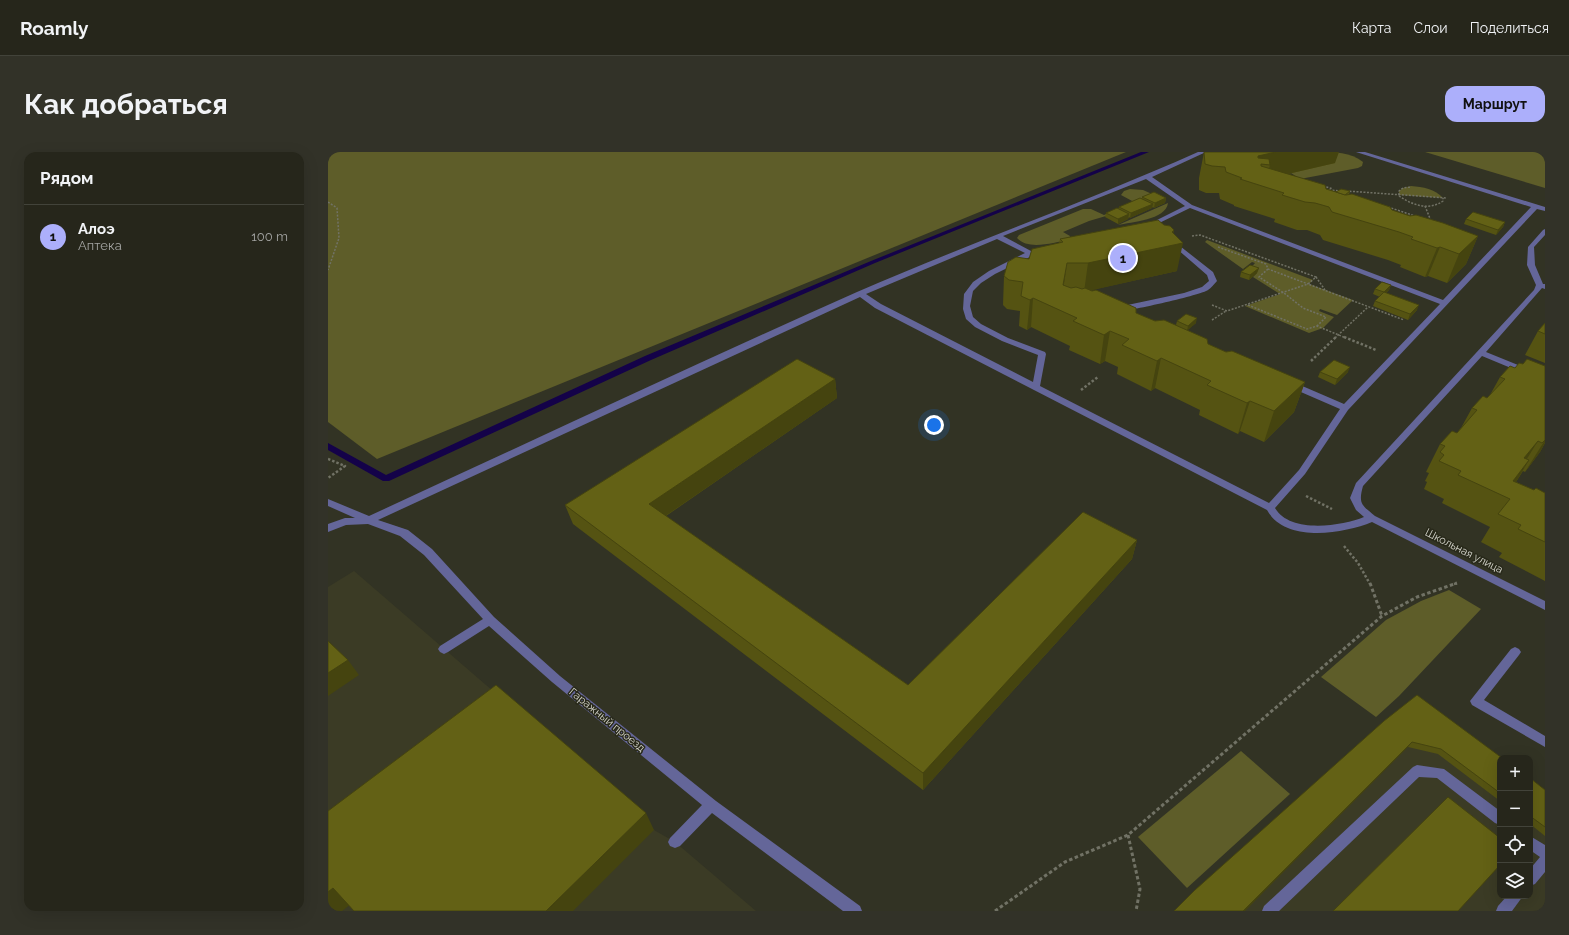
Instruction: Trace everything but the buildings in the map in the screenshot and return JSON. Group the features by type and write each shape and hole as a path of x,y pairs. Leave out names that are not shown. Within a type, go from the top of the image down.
{"street":[{"path":"328,528 345,522 369,520 860,294 1203,152"},
{"path":"1359,152 1545,209"},
{"path":"1147,176 1190,206 1444,303"},
{"path":"1162,232 1190,206"},
{"path":"1270,508 1302,472 1345,408 1536,206"},
{"path":"1134,316 1120,309 1186,295 1205,289 1212,281 1210,274 1162,232 1139,229"},
{"path":"1545,231 1531,247 1531,264 1543,286 1481,353 1545,379"},
{"path":"997,236 1030,253"},
{"path":"1036,386 1042,354 985,329 972,320 966,309 970,288 981,278 1016,262 1030,253 1045,250"},
{"path":"860,294 878,306 1036,386 1270,508 1276,518 1291,526 1308,529 1348,527 1372,518"},
{"name":"Школьная улица","path":"1481,353 1359,485 1355,498 1360,508 1372,518 1545,606"},
{"path":"1282,381 1345,408"},
{"name":"Гаражный проезд","path":"328,502 404,533 428,552 490,620 556,679 711,805 855,911"},
{"path":"444,648 490,620"},
{"path":"1515,652 1476,701 1545,742"},
{"path":"1269,911 1417,771 1440,773 1497,817"},
{"path":"675,842 711,805"},
{"path":"1533,844 1545,854"},
{"path":"1533,876 1545,862"},
{"path":"1503,911 1513,899"}],"path":[{"path":"1318,185 1351,195"},
{"path":"1323,190 1337,190 1443,198 1443,201 1437,205 1425,206 1409,202 1399,195"},
{"path":"328,202 336,208 339,238 328,270"},
{"path":"1423,218 1431,221 1425,206"},
{"path":"1387,207 1416,216"},
{"path":"1162,232 1200,235 1316,277 1325,290"},
{"path":"1218,247 1266,264 1268,269 1423,327"},
{"path":"1256,260 1260,257"},
{"path":"1248,305 1307,329 1317,326 1326,317 1303,308 1284,292 1259,277 1268,269"},
{"path":"1212,320 1226,311 1308,284 1316,277"},
{"path":"1186,295 1226,311"},
{"path":"1311,362 1368,307"},
{"path":"1317,326 1393,357"},
{"path":"328,459 345,466 328,478"},
{"path":"1340,541 1359,562 1372,586 1382,616"},
{"path":"995,911 1065,862 1128,835 1382,616 1417,598 1461,582"},
{"path":"1128,835 1140,889 1136,911"}],"shaded area":[{"path":"328,152 1126,152 377,459 328,422"},
{"path":"1318,152 1348,154 1363,162 1362,166 1300,179 1291,173"},
{"path":"1425,152 1545,152 1545,188"},
{"path":"1411,186 1436,192 1443,198 1399,195 1399,191 1403,188"},
{"path":"1130,189 1143,190 1152,194 1106,216 1089,221 1063,232 1070,236 1069,240 1035,245 1022,242 1017,238 1019,235 1083,209 1091,209 1104,215 1134,202 1121,195 1124,191"},
{"path":"1168,203 1166,209 1155,217 1118,225"},
{"path":"1207,240 1313,280 1309,284 1353,300 1337,315 1320,309 1319,311 1334,317 1323,328 1309,333 1245,306 1280,294 1253,277 1257,273 1249,270 1255,263 1252,262 1243,269 1205,242"},
{"path":"354,571 654,830 675,842 756,911 328,911 328,587"},
{"path":"1449,590 1481,609 1399,696 1376,717 1321,677 1386,620 1421,601"},
{"path":"1413,700 1497,762 1497,899 1533,899 1533,789 1545,798 1545,911 1176,911"},
{"path":"1241,751 1290,794 1187,888 1138,837"}],"waterway":[{"path":"328,446 386,479 648,358 873,262 1146,152"}],"place":[{"name":"Алоэ","path":"1123,258"}]}
